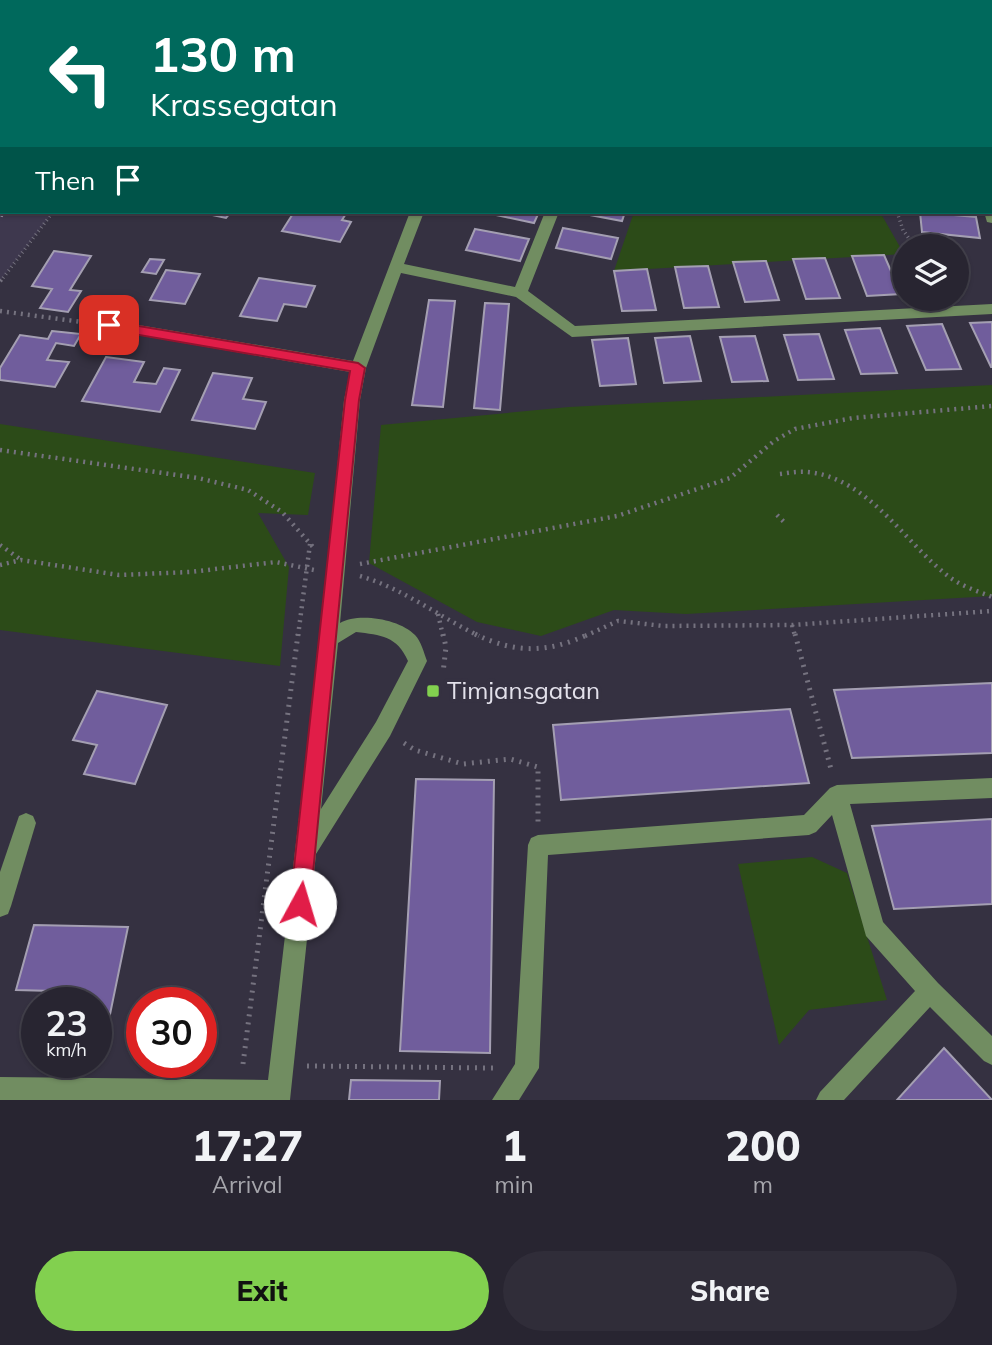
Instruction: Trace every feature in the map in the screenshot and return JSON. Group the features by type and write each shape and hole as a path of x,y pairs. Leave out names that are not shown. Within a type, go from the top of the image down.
{"street":[{"path":"0,1089 240,1091 278,1096 329,639 352,400 358,368 417,214"},
{"path":"520,293 551,214"},
{"path":"395,267 520,293 572,332 992,309"},
{"path":"109,325 358,368"},
{"path":"306,850 383,729 418,661 408,640 382,627 354,624 329,639"},
{"path":"504,1100 527,1068 538,845 809,825 837,795 992,788"},
{"path":"837,795 874,929 930,991 992,1053"},
{"path":"0,906 26,823"},
{"path":"828,1100 930,991"}],"path":[{"path":"0,281 51,214"},
{"path":"898,214 906,234"},
{"path":"0,311 109,325"},
{"path":"0,565 21,560 119,575 190,572 276,562 306,570 334,569 617,516 730,478 774,441 795,429 853,418 992,405"},
{"path":"0,450 198,478 248,490 282,512 334,569 380,582 497,645 528,649 561,647 618,621 664,626 792,625 992,611"},
{"path":"780,474 801,470 843,481 869,499 911,543 951,578 992,597"},
{"path":"777,515 785,523"},
{"path":"240,1091 310,544"},
{"path":"0,545 21,560"},
{"path":"438,613 446,647 443,673"},
{"path":"792,625 837,795"},
{"path":"383,729 415,750 463,764 510,759 538,767 538,845"},
{"path":"396,753 403,742"},
{"path":"282,1066 527,1068"}],"shaded area":[{"path":"0,214 51,214 0,281"}],"green space":[{"path":"633,214 881,214 893,234 892,255 614,271"},
{"path":"992,385 992,596 686,614 614,610 541,636 477,622 369,563 381,425 569,407"},
{"path":"0,424 315,473 308,515 258,513 289,567 280,666 0,630"},
{"path":"812,857 847,873 887,1000 809,1010 779,1045 738,864"}],"building":[{"path":"207,214 229,214 226,218"},
{"path":"293,214 346,214 342,220 351,222 340,242 282,231"},
{"path":"491,214 538,214 534,223"},
{"path":"585,214 624,214 622,221"},
{"path":"920,214 976,217 980,238 969,237 969,234 922,232"},
{"path":"563,228 618,238 611,259 556,248"},
{"path":"475,229 529,239 520,261 466,250"},
{"path":"54,251 91,256 70,290 81,291 68,312 40,308 52,289 32,286"},
{"path":"884,255 892,273 892,295 867,296 852,256"},
{"path":"825,258 840,298 806,299 793,259"},
{"path":"150,259 164,260 156,274 142,272"},
{"path":"766,261 779,300 745,302 733,262"},
{"path":"708,266 719,307 684,308 675,267"},
{"path":"647,269 656,310 622,311 614,271"},
{"path":"166,270 200,274 185,304 150,300"},
{"path":"259,278 315,286 306,307 284,304 277,321 240,316"},
{"path":"429,300 455,301 443,407 412,405"},
{"path":"485,303 509,304 500,410 474,408"},
{"path":"992,322 992,367 991,367 970,323"},
{"path":"942,324 961,369 926,370 907,326"},
{"path":"880,328 897,373 861,374 845,330"},
{"path":"52,331 81,334 74,346 56,343 47,360 69,362 55,387 0,380 0,368 20,335 48,339"},
{"path":"819,334 834,379 798,380 784,335"},
{"path":"690,336 701,381 664,383 655,338"},
{"path":"755,336 768,381 732,382 720,337"},
{"path":"628,338 636,384 600,386 592,340"},
{"path":"106,357 144,362 134,382 156,384 164,368 180,370 160,412 82,401"},
{"path":"213,373 252,378 243,399 266,402 255,429 192,420"},
{"path":"992,683 992,753 852,758 834,690"},
{"path":"97,691 167,705 135,784 84,774 97,745 73,740"},
{"path":"790,709 809,783 561,800 553,725"},
{"path":"416,779 494,780 490,1053 400,1051"},
{"path":"992,819 992,904 894,909 872,826"},
{"path":"34,925 128,927 112,1005 112,987 21,987 21,990 16,990"},
{"path":"944,1048 992,1100 897,1100"},
{"path":"351,1080 440,1081 439,1100 349,1100"}],"place":[{"name":"Timjansgatan","path":"433,691"}],"route":[{"path":"109,325 358,368 352,400 300,904"}]}
